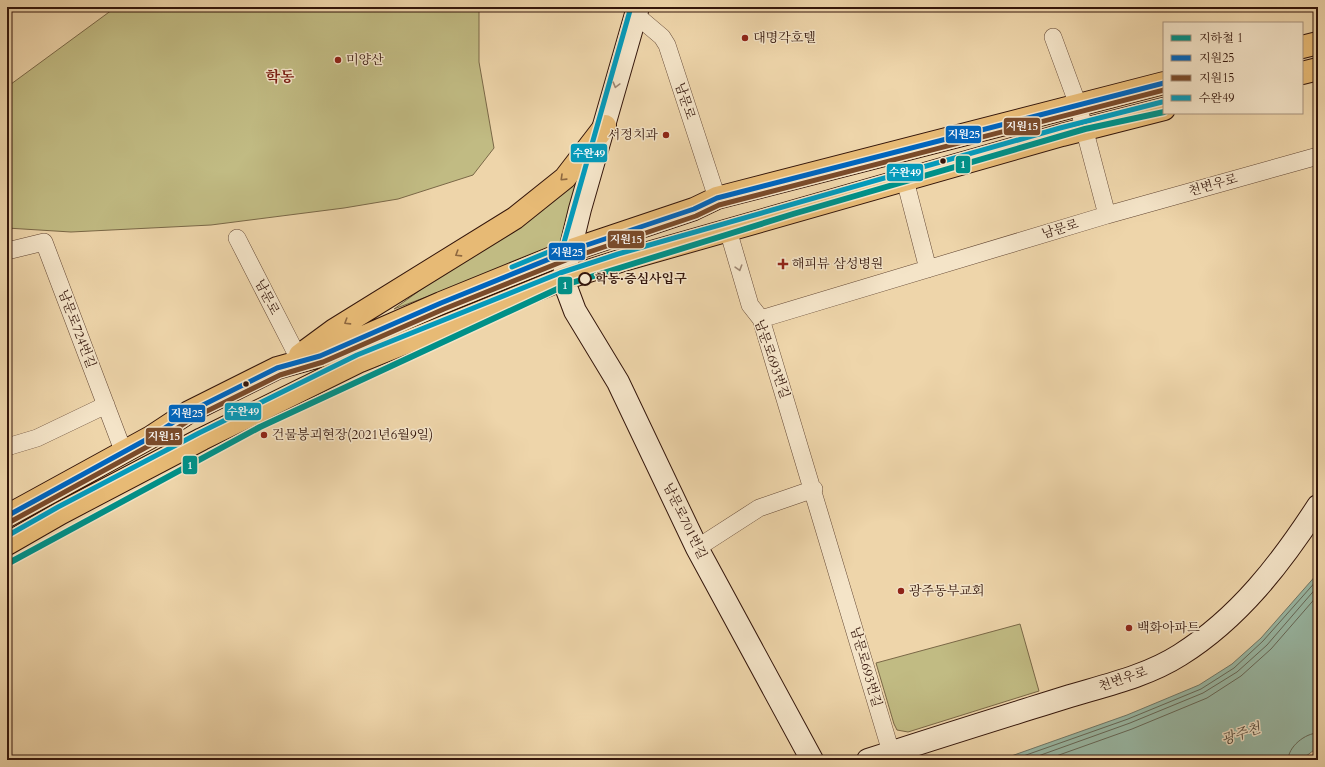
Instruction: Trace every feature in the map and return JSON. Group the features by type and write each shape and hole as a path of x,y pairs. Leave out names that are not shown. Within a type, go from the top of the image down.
{"main road":[{"path":"563,279 569,251 637,11"},
{"path":"1303,47 1318,43"},
{"path":"1303,73 1318,68"},
{"path":"277,368 320,356 441,303 569,251 694,209 718,198 1163,83"},
{"path":"7,544 101,492 209,436 360,361 563,279 728,230 1084,129 1163,109"},
{"path":"7,516 120,455 189,412 298,357 334,330 515,218 565,178 605,126"},
{"name":"남문로701번길","path":"563,279 575,311 618,382 697,548 812,760"},
{"path":"101,492 97,490 96,483 112,473 120,455"},
{"name":"천변우로","path":"868,760 1134,676 1179,656 1216,628 1252,595 1299,534 1318,506"}],"street":[{"name":"남문로","path":"637,11 662,37 667,45 718,198"},
{"path":"1053,37 1078,105 1107,215"},
{"name":"천변우로","path":"1107,215 1318,156"},
{"path":"905,180 928,269"},
{"name":"남문로","path":"761,319 1107,215"},
{"name":"남문로693번길","path":"728,230 750,305 761,319 814,489 891,752"},
{"name":"남문로","path":"237,238 298,357"},
{"name":"남문로724번길","path":"7,252 44,242 106,405 120,455"},
{"path":"7,447 37,438 106,405"},
{"path":"697,548 759,508 814,489"}],"shaded area":[{"path":"116,7 479,7 479,62 494,148 473,175 398,199 344,208 211,225 71,232 7,228 7,87"},
{"path":"595,150 566,239 555,249 394,309 455,265"},
{"path":"1020,624 1039,691 908,732 897,730 876,663"}],"water":[{"name":"광주천","path":"1318,573 1318,747 1301,760 1000,760 1127,715 1199,685 1232,664 1261,638"}],"metro line":[{"name":"1","path":"7,564 260,427 568,284 793,214 1085,129 1163,112"}],"transit line":[{"name":"수완49","path":"512,267 563,246 631,7"},
{"name":"지원25","path":"7,516 151,437 189,412 277,368 320,356 441,303 569,251 694,209 717,198 1163,83"},
{"name":"지원15","path":"10,522 154,443 193,418 280,375 323,362 444,309 571,258 696,216 719,205 1163,90"},
{"name":"수완49","path":"7,536 58,507 199,433 357,355 560,273 618,254 1060,128 1162,102"}],"place":[{"name":"대명각호텔","path":"745,38"},
{"name":"미양산","path":"338,60"},
{"name":"서정치과","path":"666,135"},
{"name":"해피뷰 삼성병원","path":"783,264"},
{"name":"학동·증심사입구","path":"585,279"},
{"name":"건물붕괴현장(2021년6월9일)","path":"264,435"},
{"name":"광주동부교회","path":"901,591"},
{"name":"백화아파트","path":"1129,628"}],"district":[{"name":"학동","path":"280,77"}]}
